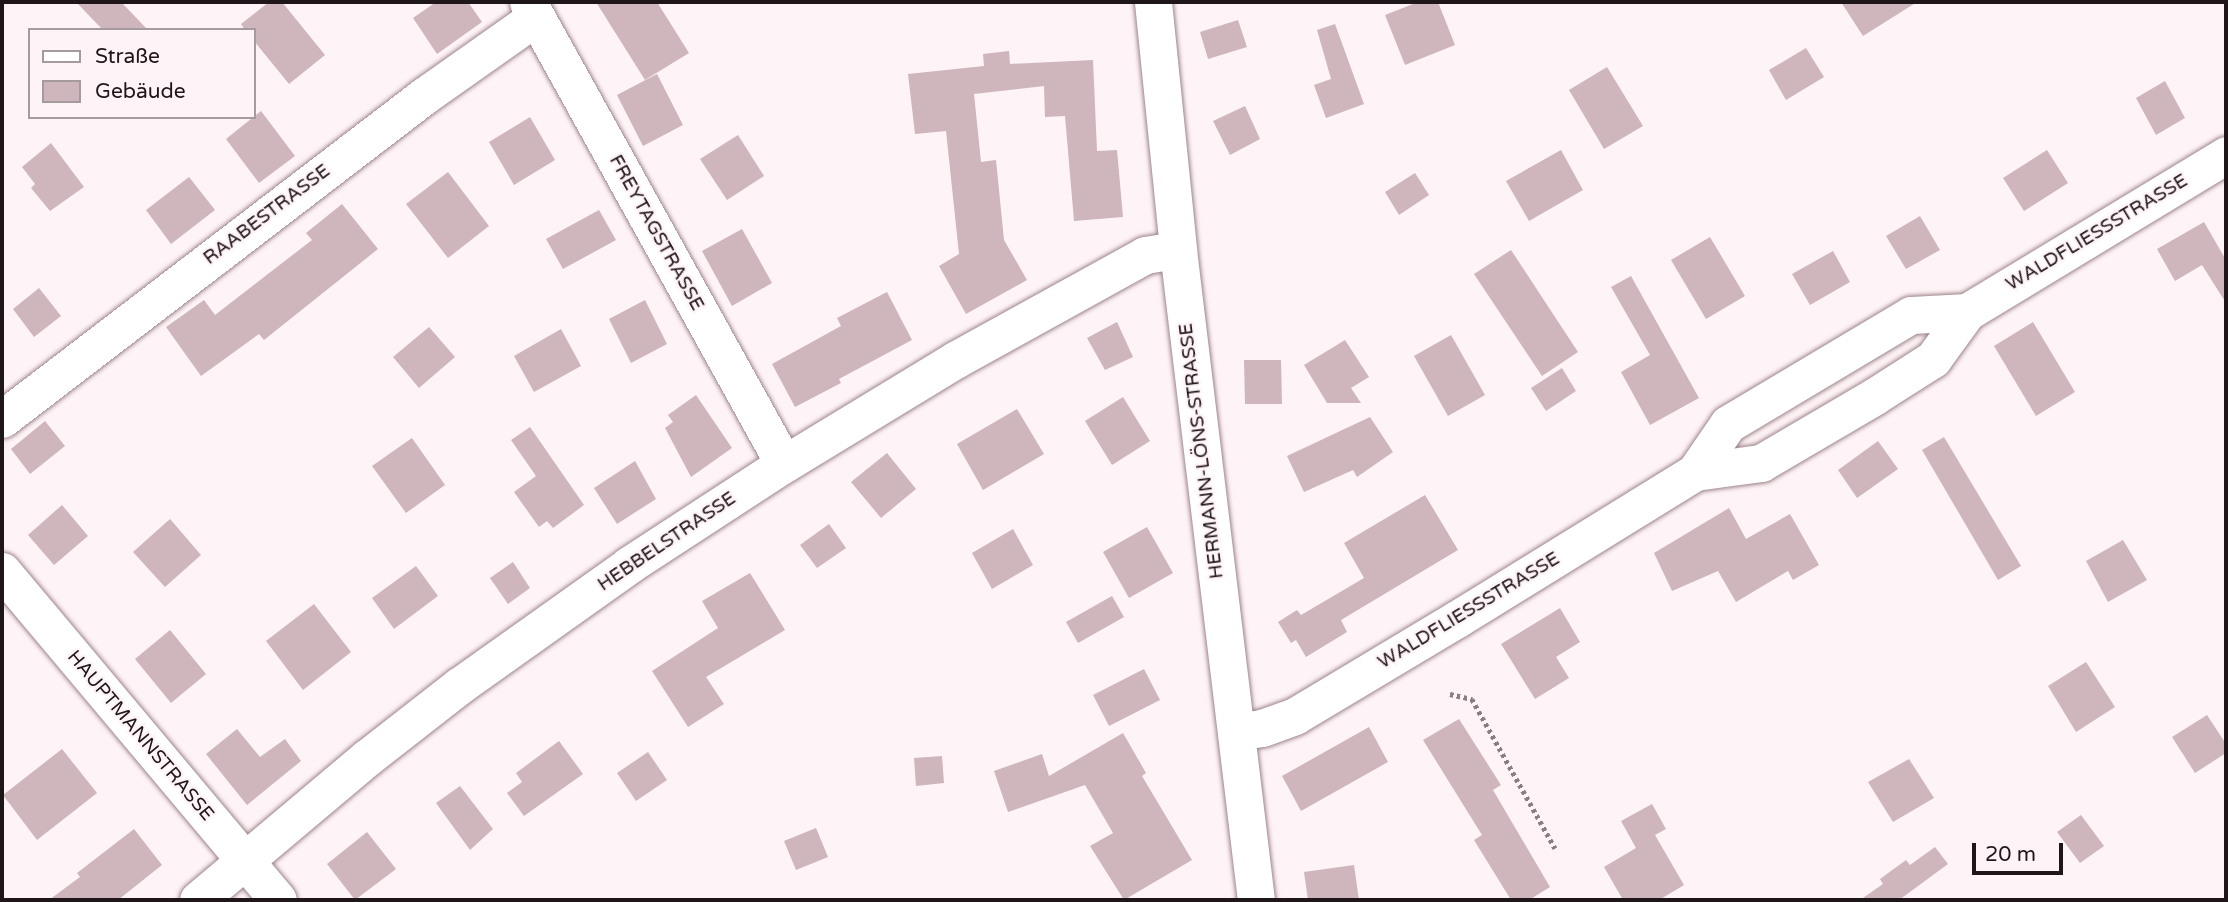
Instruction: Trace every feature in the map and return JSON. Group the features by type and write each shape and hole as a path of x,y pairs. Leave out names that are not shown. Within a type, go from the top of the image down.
{"street":[{"name":"HERMANN-LÖNS-STRASSE","path":"1153,2 1178,250 1256,900"},
{"name":"RAABESTRASSE","path":"2,419 424,96 532,10"},
{"name":"FREYTAGSTRASSE","path":"532,10 784,464"},
{"name":"WALDFLIESSSTRASSE","path":"1236,732 1262,728 1296,716 1695,472 1761,463 1933,359 1967,312 2226,155"},
{"name":"HEBBELSTRASSE","path":"198,900 459,686 629,565 784,464 955,360 1144,255 1178,250"},
{"name":"WALDFLIESSSTRASSE","path":"1695,472 1728,424 1911,315 1967,312"},
{"name":"HAUPTMANNSTRASSE","path":"2,571 278,900"}],"path":[{"path":"1450,694 1472,699 1555,848"}],"building":[{"path":"76,2 121,2 146,28 101,28"},
{"path":"269,2 282,2 325,55 289,84 256,43 256,28 244,28 241,24"},
{"path":"436,2 468,2 482,22 437,54 413,18"},
{"path":"596,2 657,2 689,53 645,80"},
{"path":"1418,2 1438,2 1455,45 1405,65 1385,15"},
{"path":"1841,2 1917,2 1863,36"},
{"path":"1238,20 1247,47 1208,59 1200,32"},
{"path":"1335,24 1364,104 1326,118 1314,85 1331,79 1317,30"},
{"path":"1806,48 1824,77 1786,100 1769,70"},
{"path":"1009,51 1010,64 1093,60 1097,151 1117,150 1123,217 1074,221 1065,116 1045,117 1044,86 974,94 981,162 996,160 1004,240 1027,280 966,314 939,266 959,254 946,131 915,134 908,74 984,66 983,54"},
{"path":"1607,67 1643,126 1604,149 1569,90"},
{"path":"657,74 683,125 643,146 617,95"},
{"path":"2165,81 2185,118 2156,135 2136,98"},
{"path":"1245,106 1260,139 1230,155 1213,121"},
{"path":"261,111 295,156 259,183 226,139 251,119 256,119 256,115"},
{"path":"530,117 555,160 514,185 489,142"},
{"path":"738,135 764,176 727,200 700,159"},
{"path":"51,143 84,187 50,211 31,188 35,184 22,167"},
{"path":"1561,150 1583,190 1529,221 1506,181"},
{"path":"2047,150 2068,183 2024,211 2003,178"},
{"path":"448,172 489,226 448,258 406,204"},
{"path":"1415,173 1429,195 1399,215 1385,192"},
{"path":"189,177 215,210 171,244 146,210"},
{"path":"342,204 378,249 264,340 259,334 201,376 166,327 204,300 215,315 312,240 306,233"},
{"path":"599,210 616,240 563,269 546,239"},
{"path":"1920,216 1940,250 1906,269 1886,236"},
{"path":"2204,222 2226,260 2226,303 2202,265 2175,281 2157,249"},
{"path":"742,229 772,283 732,306 702,251"},
{"path":"1710,237 1745,296 1706,319 1671,260"},
{"path":"1511,250 1578,352 1542,376 1474,274"},
{"path":"1833,251 1850,282 1810,305 1792,274"},
{"path":"1631,276 1699,398 1650,425 1621,372 1650,355 1611,287"},
{"path":"39,288 61,316 34,337 13,309"},
{"path":"887,292 912,340 839,379 841,383 795,407 772,364 841,326 837,318"},
{"path":"645,300 667,344 631,363 609,319"},
{"path":"1117,322 1133,357 1105,370 1087,338"},
{"path":"2033,322 2075,392 2036,416 1994,346"},
{"path":"429,327 455,357 419,388 393,357"},
{"path":"561,329 581,366 534,392 514,356"},
{"path":"1451,335 1485,395 1448,416 1414,356"},
{"path":"1345,340 1369,377 1351,388 1361,403 1327,403 1304,365"},
{"path":"1244,360 1281,360 1282,404 1245,404"},
{"path":"1562,368 1576,391 1546,411 1531,388"},
{"path":"696,395 732,448 691,477 665,428 673,422 668,415"},
{"path":"1123,397 1150,441 1112,465 1085,421"},
{"path":"1017,409 1044,454 983,490 957,444"},
{"path":"1370,417 1393,452 1357,477 1353,470 1304,492 1287,456"},
{"path":"45,421 65,446 30,474 11,449"},
{"path":"530,427 584,505 553,528 547,521 539,527 514,492 536,476 511,440"},
{"path":"1944,437 2021,566 1998,580 1922,450"},
{"path":"412,438 445,485 406,513 372,466"},
{"path":"1878,441 1898,469 1857,498 1838,470"},
{"path":"887,453 916,489 881,518 851,482"},
{"path":"635,461 656,499 617,524 594,488"},
{"path":"1425,495 1458,550 1341,620 1347,632 1306,657 1296,640 1291,643 1278,622 1297,610 1301,615 1364,578 1344,543"},
{"path":"62,505 88,536 54,565 28,535"},
{"path":"1729,508 1746,539 1790,514 1819,565 1793,580 1788,571 1736,602 1718,571 1672,591 1654,553"},
{"path":"170,519 201,555 165,587 133,552"},
{"path":"829,524 846,548 817,568 800,545"},
{"path":"1147,527 1173,573 1129,598 1103,552"},
{"path":"1013,529 1033,565 992,589 972,553"},
{"path":"2123,540 2147,580 2108,602 2086,561"},
{"path":"513,562 530,588 508,604 490,578"},
{"path":"416,566 438,596 394,629 372,598"},
{"path":"750,573 785,630 706,677 724,704 688,727 652,671 718,628 702,601"},
{"path":"1112,596 1124,617 1078,643 1066,622"},
{"path":"314,604 351,652 303,690 266,641"},
{"path":"1560,608 1580,642 1556,657 1569,678 1535,699 1501,644"},
{"path":"170,630 206,674 171,703 135,659"},
{"path":"2086,662 2115,707 2076,732 2048,686"},
{"path":"1144,669 1160,700 1109,726 1093,695"},
{"path":"2207,715 2226,744 2226,753 2195,773 2172,737"},
{"path":"1459,719 1501,785 1493,790 1550,887 1529,900 1511,900 1474,840 1482,835 1423,740"},
{"path":"1369,727 1388,762 1301,811 1282,776"},
{"path":"237,729 260,757 285,739 301,761 247,805 206,754"},
{"path":"1123,733 1146,773 1142,776 1192,860 1124,900 1090,846 1113,833 1085,785 1008,812 994,771 1042,754 1049,776"},
{"path":"559,741 583,774 524,816 507,793 522,782 516,773"},
{"path":"62,749 97,793 37,840 3,795"},
{"path":"648,752 667,780 636,801 617,773"},
{"path":"942,756 944,783 916,786 914,758"},
{"path":"1909,759 1934,798 1893,822 1868,782"},
{"path":"460,786 493,829 470,850 436,803"},
{"path":"1652,804 1666,829 1655,835 1684,885 1659,900 1623,900 1604,867 1636,848 1621,821"},
{"path":"2081,815 2104,846 2080,863 2057,832"},
{"path":"816,828 828,857 796,870 784,841"},
{"path":"134,829 162,865 118,900 49,900 80,877 77,873"},
{"path":"367,832 396,869 355,900 327,864"},
{"path":"1935,847 1948,864 1899,900 1860,900 1883,884 1880,879 1906,860 1910,865"},
{"path":"1354,865 1359,900 1308,900 1304,872"}]}
